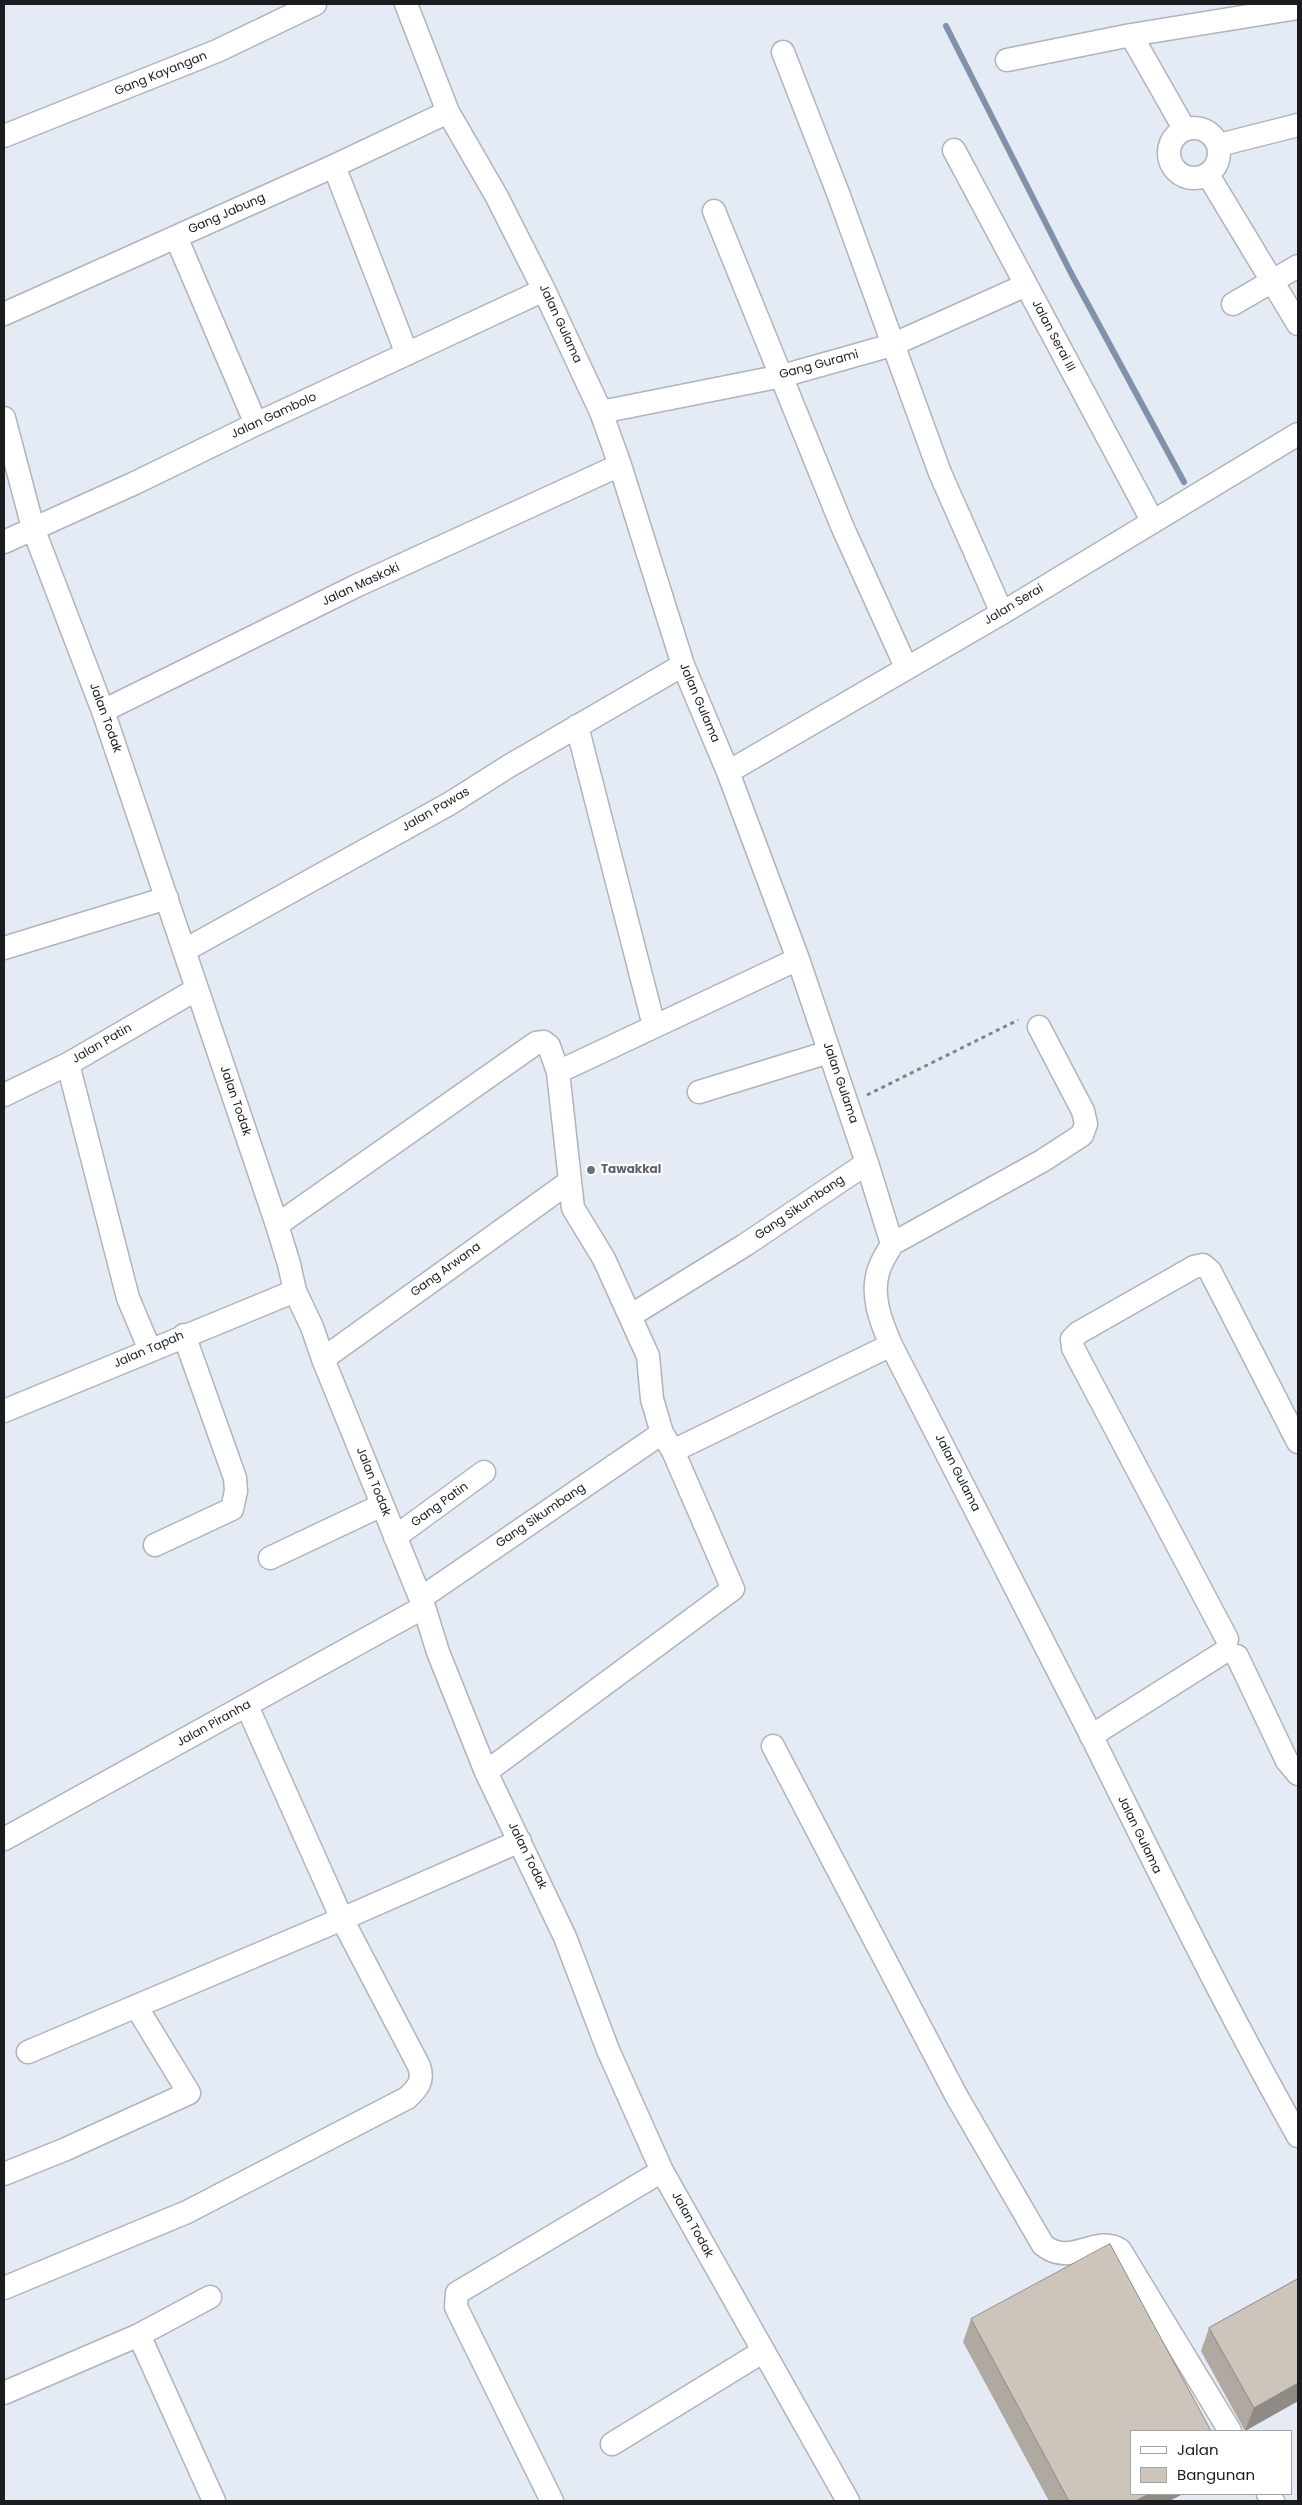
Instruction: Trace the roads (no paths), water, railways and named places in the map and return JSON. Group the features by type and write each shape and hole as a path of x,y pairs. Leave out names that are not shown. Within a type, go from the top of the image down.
{"street":[{"name":"Gang Kayangan","path":"4,136 217,51 315,4"},
{"name":"Jalan Gulama","path":"413,5 448,112 497,197 544,290 601,412 620,465 683,665 728,772 798,959 867,1163 892,1244 879,1269 876,1286 878,1315 891,1346 1091,1736 1158,1874 1241,2036 1298,2136"},
{"path":"1007,60 1131,35 1298,8"},
{"path":"1131,35 1185,130"},
{"path":"783,52 838,192 940,473 1002,613"},
{"name":"Gang Jabung","path":"4,314 334,166 448,112"},
{"path":"1219,146 1298,125"},
{"path":"1193,128 1209,132 1219,146 1218,162 1208,175 1192,179 1177,172 1172,165 1169,157 1172,141 1185,130 1193,128"},
{"name":"Jalan Serai III","path":"954,150 1153,522"},
{"path":"334,166 406,354"},
{"path":"1208,175 1298,324"},
{"path":"714,211 842,526 906,667"},
{"path":"176,237 256,424"},
{"path":"1233,304 1298,266"},
{"name":"Gang Gurami","path":"601,412 782,376 892,345 1026,285"},
{"name":"Jalan Gambolo","path":"4,542 136,483 256,424 544,290"},
{"name":"Jalan Todak","path":"4,418 33,528 103,711 185,950 277,1225 295,1292 312,1327 323,1359 422,1603 438,1652 486,1772 565,1937 608,2050 662,2170 762,2352 848,2501"},
{"name":"Jalan Serai","path":"728,772 1002,613 1298,434"},
{"name":"Jalan Maskoki","path":"103,711 356,586 620,465"},
{"name":"Jalan Pawas","path":"185,950 450,804 577,726 683,665"},
{"path":"577,726 654,1026"},
{"path":"4,948 167,898"},
{"path":"558,1072 798,959"},
{"name":"Jalan Patin","path":"4,1095 68,1064 197,989"},
{"path":"892,1244 1042,1161 1082,1135 1086,1124 1083,1111 1038,1027"},
{"path":"277,1225 536,1043 544,1042 549,1046 558,1072 572,1208 604,1260 648,1356 652,1399 667,1442 733,1589 486,1772"},
{"path":"699,1092 829,1052"},
{"path":"68,1064 128,1298 150,1350"},
{"name":"Gang Sikumbang","path":"630,1316 745,1245 867,1163"},
{"name":"Gang Arwana","path":"323,1359 569,1182"},
{"path":"1298,1442 1210,1272 1203,1265 1194,1267 1078,1333 1072,1339 1073,1348 1287,1761 1298,1774"},
{"name":"Jalan Tapah","path":"4,1412 184,1335 295,1292"},
{"path":"154,1545 232,1509 236,1491 235,1478 184,1335"},
{"name":"Gang Sikumbang","path":"422,1603 667,1442 891,1346"},
{"name":"Gang Patin","path":"395,1537 484,1472"},
{"path":"270,1558 382,1505"},
{"name":"Jalan Piranha","path":"4,1839 247,1706 422,1603"},
{"path":"1091,1736 1229,1649"},
{"path":"4,2288 187,2212 407,2098 418,2088 422,2077 419,2066 342,1920 247,1706"},
{"path":"773,1746 957,2097 1043,2245 1052,2252 1064,2254 1108,2245 1120,2250 1229,2430"},
{"path":"28,2052 342,1920 520,1841"},
{"path":"4,2174 66,2149 189,2093 136,2006"},
{"path":"552,2501 456,2307 457,2293 662,2170"},
{"path":"4,2393 139,2335 210,2297"},
{"path":"139,2335 214,2501"},
{"path":"612,2444 762,2352"}],"waterway":[{"path":"946,26 1071,273 1184,482"}],"place":[{"name":"Tawakkal","path":"591,1170"}]}
